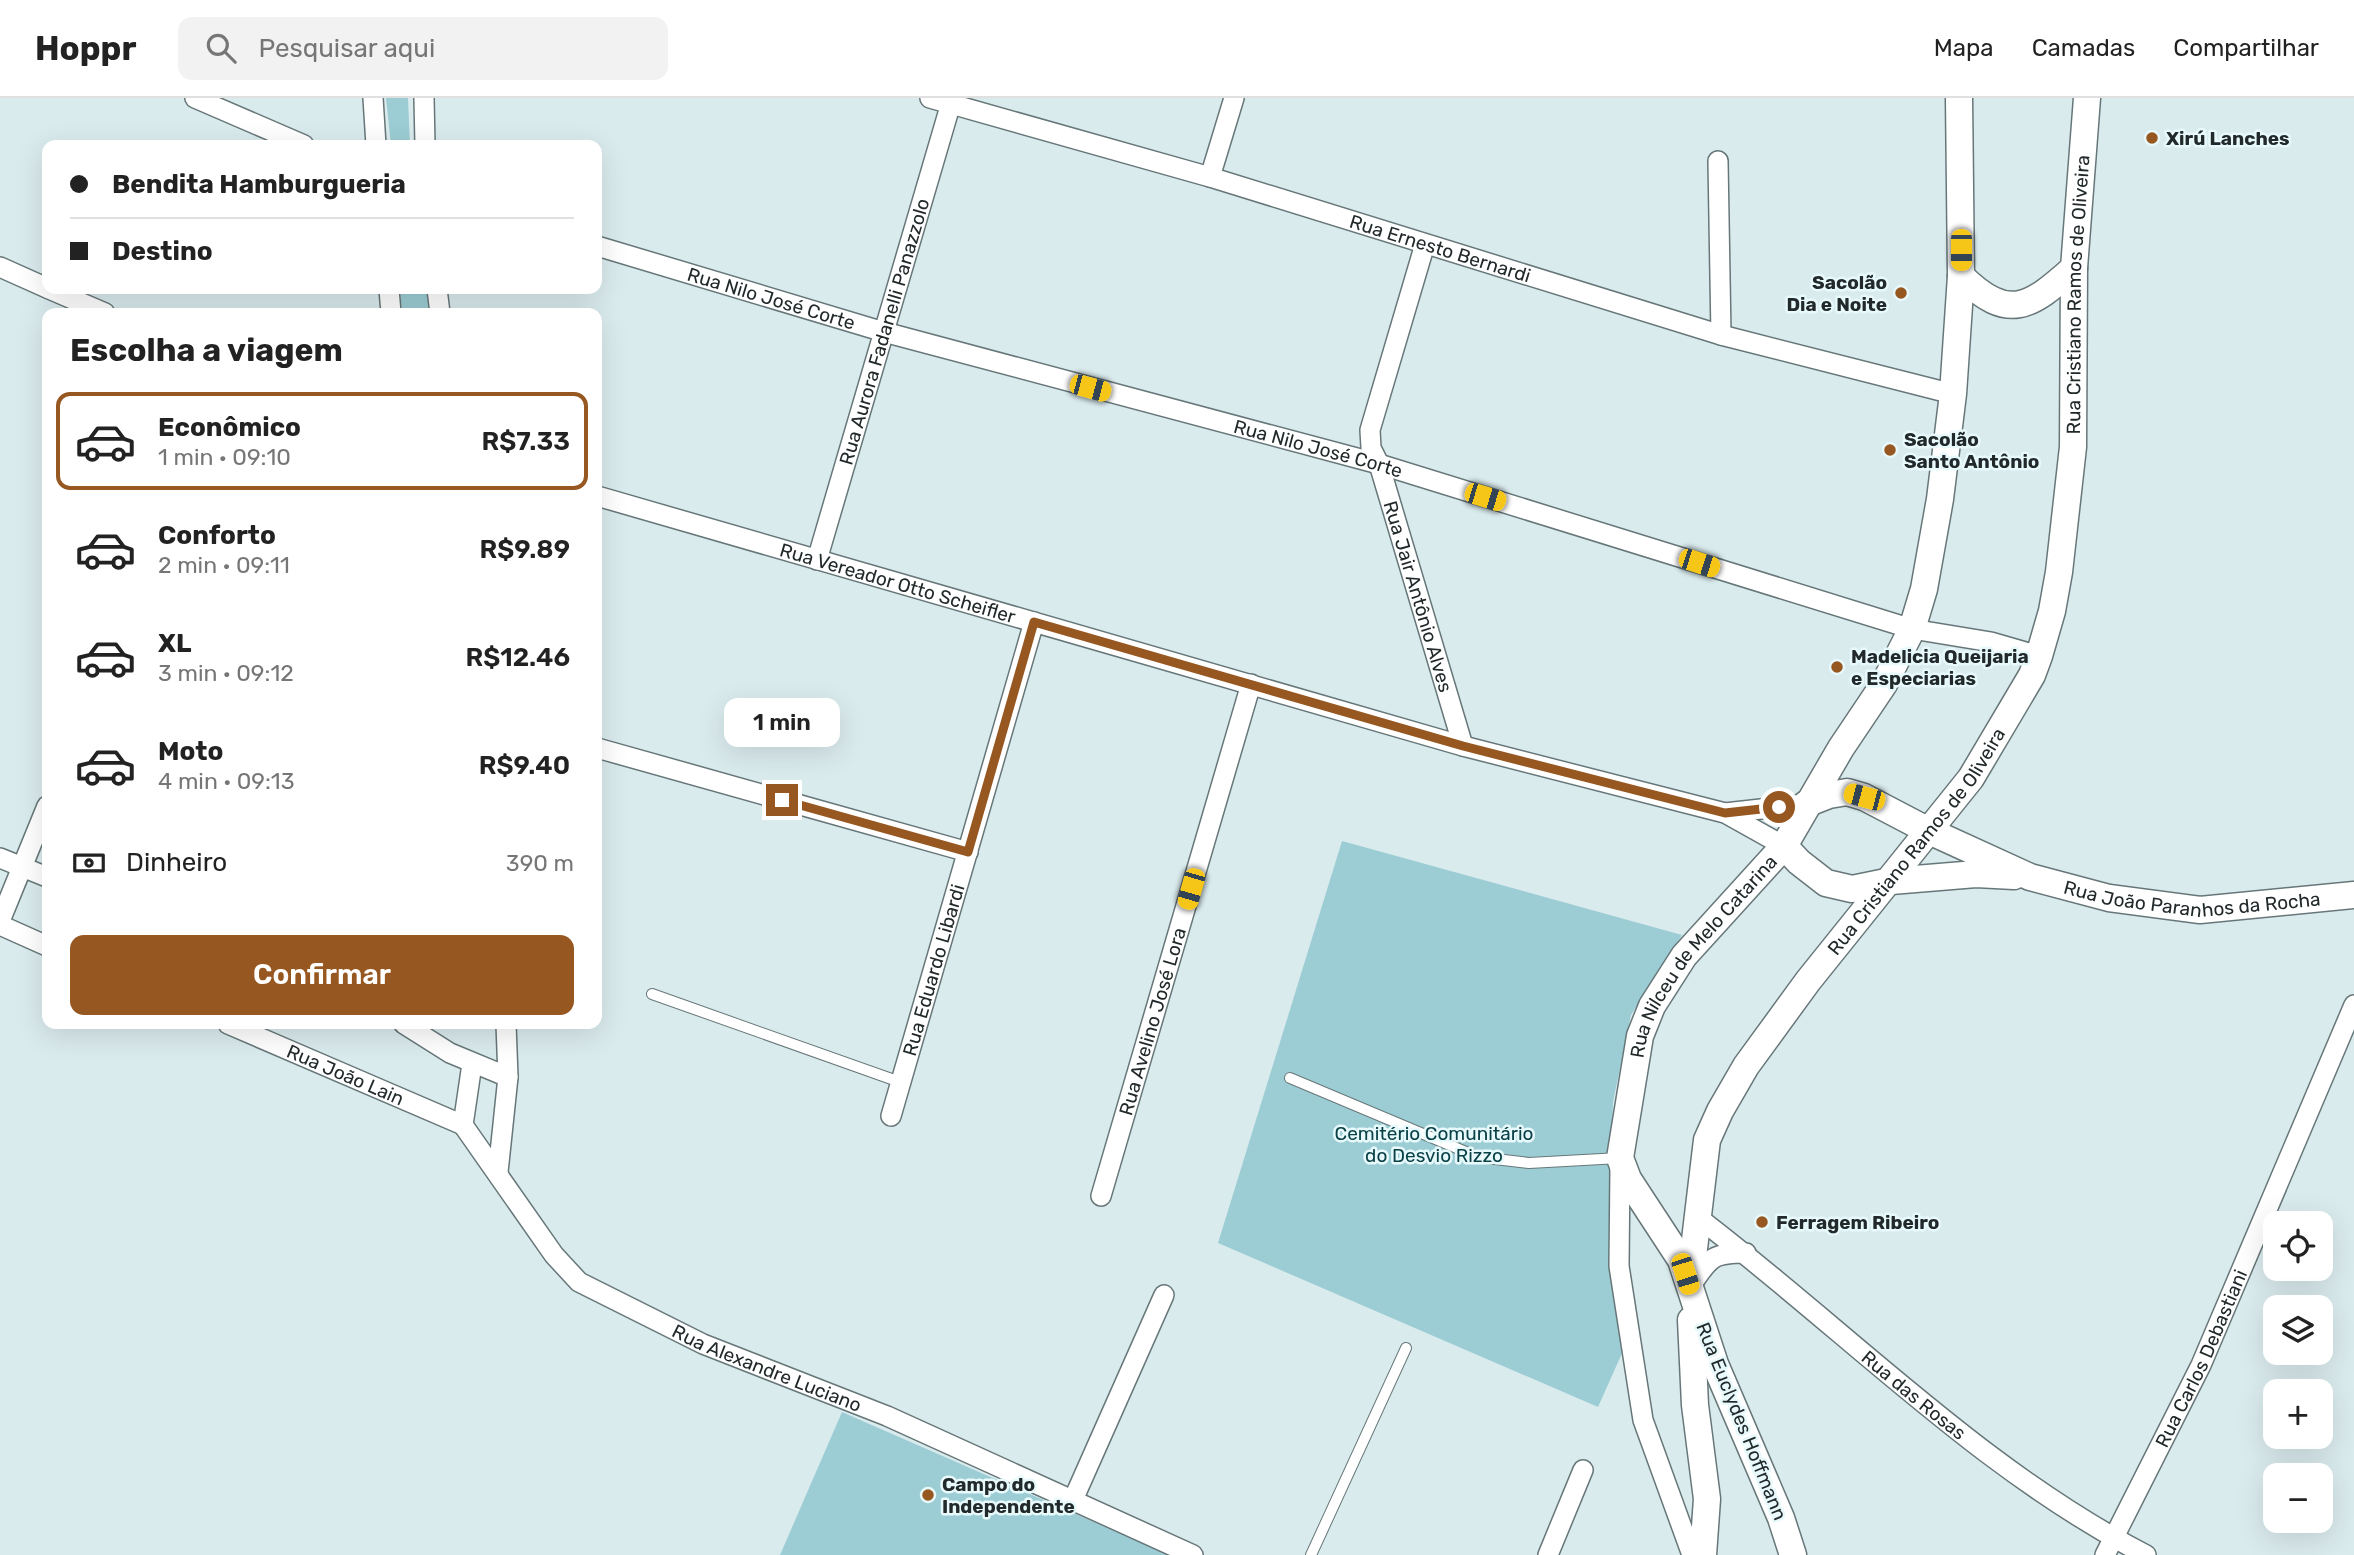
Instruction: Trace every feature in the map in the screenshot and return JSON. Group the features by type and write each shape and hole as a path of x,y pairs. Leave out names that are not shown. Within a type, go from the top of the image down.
{"street":[{"path":"195,98 292,140"},
{"path":"373,98 376,140"},
{"path":"424,98 425,140"},
{"name":"Rua Ernesto Bernardi","path":"930,98 1210,177 1721,335 1953,394"},
{"path":"1210,177 1234,98"},
{"name":"Rua Nilceu de Melo Catarina","path":"1692,1555 1643,1420 1619,1266 1624,1168 1640,1036 1652,1006 1684,956 1784,846 1806,804 1884,684 1912,629 1924,589 1940,499 1953,394 1961,276 1959,98"},
{"name":"Rua Cristiano Ramos de Oliveira","path":"1703,1555 1707,1499 1695,1405 1690,1288 1695,1223 1707,1140 1746,1066 1808,981 1891,881 1927,830 1971,778 2032,675 2039,656 2052,611 2059,572 2073,447 2074,268 2087,98"},
{"name":"Rua Aurora Fadanelli Panazzolo","path":"817,560 951,103"},
{"path":"1718,161 1721,335"},
{"name":"Rua Jair Antônio Alves","path":"1425,244 1370,430 1371,448 1379,464 1463,746"},
{"name":"Rua Nilo José Corte","path":"602,247 884,332 1379,464 1912,629 1992,642 2039,656"},
{"path":"0,267 42,285"},
{"path":"1961,276 1983,298 2014,305 2039,299 2074,268"},
{"path":"62,294 94,308"},
{"name":"Rua Vereador Otto Scheifler","path":"602,497 1463,746 1725,813 1784,846 1826,883 1852,889 1891,881"},
{"name":"Rua Eduardo Libardi","path":"891,1116 1034,622"},
{"name":"Rua Avelino José Lora","path":"1101,1196 1251,684"},
{"path":"602,749 968,852"},
{"name":"Rua Vereador Otto Scheifler","path":"1725,813 1806,804 1829,795 1847,792 1900,813 1927,830"},
{"path":"42,818 0,923 42,944"},
{"name":"Rua João Paranhos da Rocha","path":"1927,830 2030,877 2109,898 2200,910 2354,895"},
{"path":"0,858 42,875"},
{"name":"Rua João Paranhos da Rocha","path":"1891,881 1976,874 2030,877"},
{"name":"Rua Carlos Debastiani","path":"2109,1546 2202,1365 2354,1005"},
{"name":"Rua João Lain","path":"240,1029 463,1125"},
{"path":"412,1029 472,1064 508,1077"},
{"path":"498,1172 508,1077 506,1029"},
{"path":"463,1125 472,1064"},
{"name":"Rua Alexandre Luciano","path":"463,1125 554,1255 579,1282 703,1344 887,1416 1193,1555"},
{"path":"1624,1168 1671,1215 1695,1223"},
{"name":"Rua Euclydes Hoffmann","path":"1624,1168 1681,1260 1716,1364 1782,1518 1793,1555"},
{"name":"Rua das Rosas","path":"1695,1223 1746,1254 1992,1456 2109,1546 2146,1555"},
{"path":"1690,1288 1708,1260 1720,1253 1746,1254"},
{"path":"1073,1500 1164,1295"},
{"path":"1548,1555 1583,1470"}],"lane":[{"path":"652,994 900,1082"},
{"path":"1290,1079 1478,1157 1529,1163 1624,1168"},
{"path":"1311,1555 1406,1348"}],"green space":[{"path":"386,98 408,98 410,140 390,140"},
{"path":"400,294 427,294 429,308 402,308"},
{"name":"Cemitério Comunitário do Desvio Rizzo","path":"1342,841 1682,935 1631,1015 1613,1102 1611,1167 1623,1351 1598,1407 1218,1243"},
{"name":"Campo do Independente","path":"842,1412 1169,1555 780,1555"}],"place":[{"name":"Xirú Lanches","path":"2152,138"},
{"name":"Sacolão Dia e Noite","path":"1901,293"},
{"name":"Sacolão Santo Antônio","path":"1890,450"},
{"name":"Madelicia Queijaria e Especiarias","path":"1837,667"},
{"name":"Ferragem Ribeiro","path":"1762,1222"},
{"name":"Campo do Independente","path":"928,1495"}],"route":[{"path":"782,800 968,852 1034,622 1463,746 1725,813 1779,807"}]}
